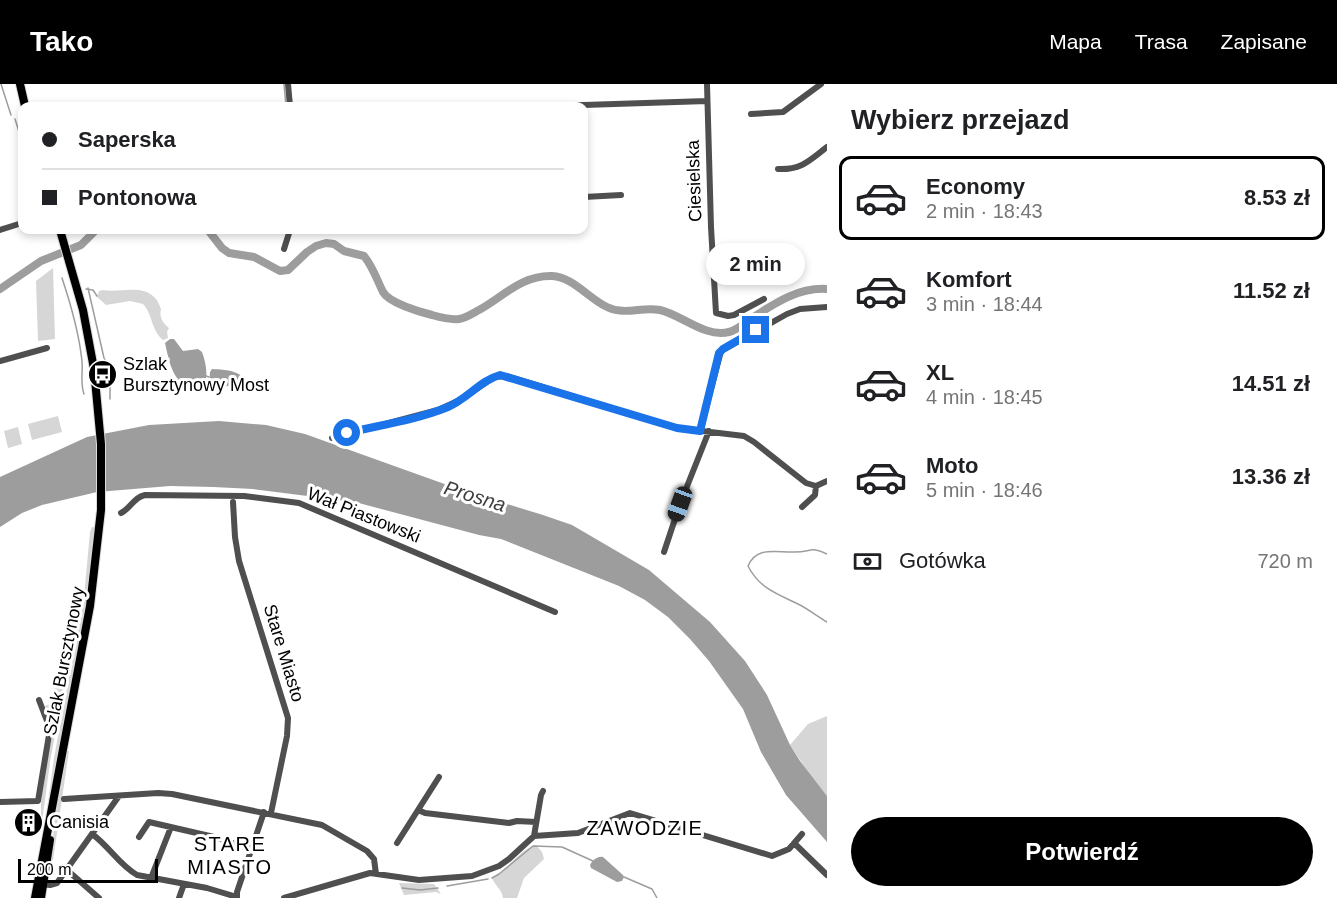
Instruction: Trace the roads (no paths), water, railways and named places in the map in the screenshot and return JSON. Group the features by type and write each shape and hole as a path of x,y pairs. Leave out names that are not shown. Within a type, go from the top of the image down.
{"main road":[{"path":"19,84 24,102"},
{"name":"Szlak Bursztynowy","path":"41,898 52,811 94,582 101,512 100,427 89,339 62,234"},
{"name":"Szlak Bursztynowy","path":"35,898 41,884"}],"street":[{"path":"288,84 290,102"},
{"name":"Ciesielska","path":"707,84 716,313 734,315 764,299"},
{"path":"751,114 783,112 821,84"},
{"path":"588,105 706,102"},
{"path":"778,169 792,170 800,167 827,147"},
{"path":"588,197 621,195"},
{"path":"0,230 18,225"},
{"path":"284,249 289,234"},
{"path":"700,431 721,351 787,314 800,309 826,307"},
{"path":"0,361 47,348"},
{"path":"332,438 438,410 462,399 489,379 500,375 669,426 749,438 806,483 816,486 827,481"},
{"path":"664,552 709,431"},
{"path":"802,507 815,495 816,486"},
{"name":"Wał Piastowski","path":"121,513 138,497 145,495 244,496 299,503 555,612"},
{"name":"Stare Miasto","path":"233,502 239,561 288,718 287,736 267,813 251,849 237,898"},
{"path":"0,802 38,801 49,735 47,721 39,700"},
{"path":"397,843 439,777"},
{"path":"284,898 362,874 419,880 472,876 499,866 515,855 534,836 540,795 543,790"},
{"path":"64,800 172,794 322,825 367,851 374,859 376,874"},
{"path":"41,884 57,883 119,796"},
{"path":"418,810 425,813 509,823 536,822"},
{"path":"534,836 578,833 630,813 772,856 784,853 802,834"},
{"path":"139,837 149,822 214,837 251,849"},
{"path":"151,878 171,827"},
{"path":"92,834 105,843 127,869 137,875 215,890 237,898"},
{"path":"794,843 827,875"},
{"path":"67,870 99,898"},
{"path":"179,898 184,884"}],"water":[{"path":"174,339 183,351 198,349 202,352 206,370 203,388 186,385 175,375 165,343"},
{"path":"212,369 235,372 244,378 248,390 237,394 229,386 209,388"},
{"name":"Prosna","path":"219,421 266,425 305,434 464,491 572,525 649,570 710,622 745,661 767,695 790,745 827,796 827,842 786,795 761,752 743,709 709,661 668,617 645,600 619,586 501,539 355,502 253,489 213,487 170,486 97,492 42,505 22,513 0,527 0,477 87,437 149,425"},
{"path":"603,857 623,875 622,881 617,882 591,868 590,865 594,860"}],"waterway":[{"path":"1,84 11,115"},
{"path":"284,84 286,102"},
{"path":"15,119 18,128"},
{"path":"0,289 41,261 81,245 92,234"},
{"path":"211,234 229,253 254,257 280,271 288,270 316,246 326,243 334,244 344,251 364,256 383,292 392,300 420,312 452,319 469,315 531,279 552,276 567,280 614,310 660,310 702,329 720,333 735,330 769,307 797,293 827,289"},
{"path":"62,278 79,340 84,394"},
{"path":"88,288 104,358 109,367 110,399"},
{"path":"86,289 93,290 97,296"},
{"path":"827,554 814,550 768,552 757,555 748,566 752,574 763,585 827,622"},
{"path":"492,878 533,846 562,847 593,861"},
{"path":"624,877 652,889 657,898"},
{"path":"447,886 488,879"},
{"path":"402,888 420,890 438,888"}],"place":[{"name":"Szlak Bursztynowy Most","path":"102,374"},
{"name":"Canisia","path":"28,822"}],"district":[{"name":"ZAWODZIE","path":"645,828"},
{"name":"STARE MIASTO","path":"230,856"}]}
